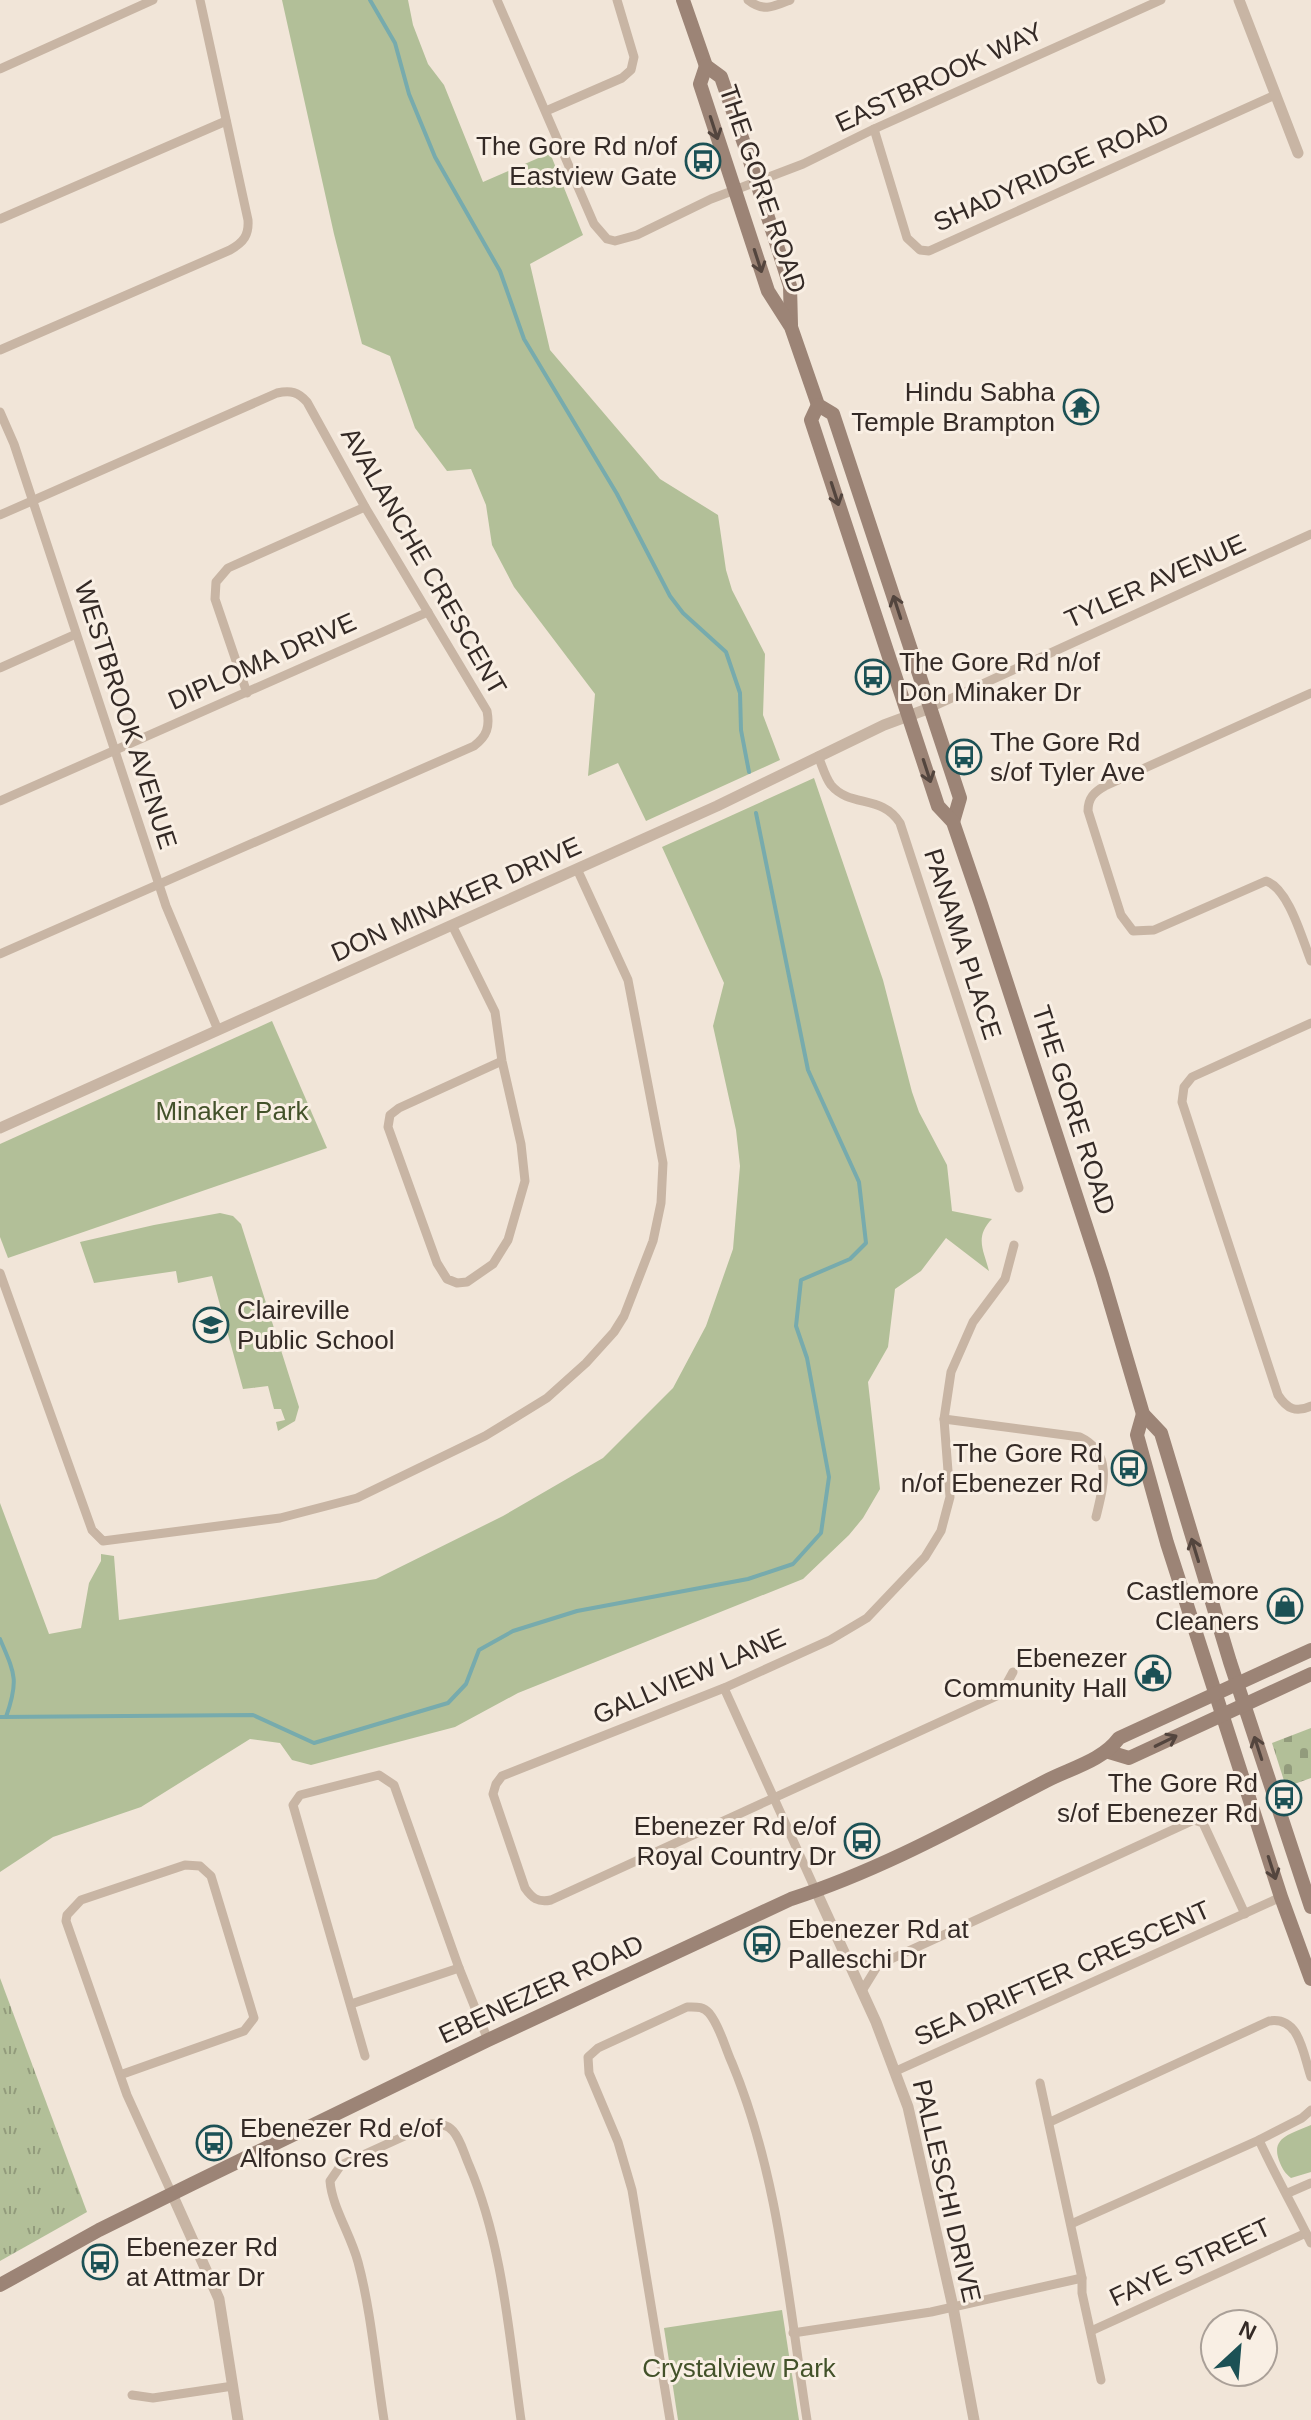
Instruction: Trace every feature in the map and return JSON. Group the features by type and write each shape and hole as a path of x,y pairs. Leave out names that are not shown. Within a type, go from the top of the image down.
{"main road":[{"name":"THE GORE ROAD","path":"683,0 706,66 721,77 790,286 791,327"},
{"name":"THE GORE ROAD","path":"706,66 700,84 768,291 791,327 818,405 833,414 960,798 953,822"},
{"name":"THE GORE ROAD","path":"818,405 811,420 938,806 953,822 1098,1261 1143,1414 1161,1433 1237,1683 1311,1907"},
{"name":"THE GORE ROAD","path":"1143,1414 1137,1435 1167,1543 1281,1897 1311,1979"},
{"name":"EBENEZER ROAD","path":"0,2285 99,2230 488,2040 762,1912 843,1882 923,1845 1109,1752 1119,1738 1311,1650"},
{"name":"EBENEZER ROAD","path":"1109,1752 1129,1758 1311,1674"}],"street":[{"path":"1,67 153,0"},
{"path":"0,350 241,244 246,236 248,220 200,0"},
{"path":"497,0 546,111 622,78 631,70 634,57 617,0"},
{"path":"748,0 765,9 790,0"},
{"name":"EASTBROOK WAY","path":"546,111 594,224 607,239 615,241 637,235 683,212 803,164 1161,0"},
{"path":"1239,0 1298,153"},
{"name":"SHADYRIDGE ROAD","path":"874,129 907,238 920,250 929,251 1275,95"},
{"path":"0,219 226,121"},
{"name":"AVALANCHE CRESCENT","path":"32,500 277,393 299,393 487,711 489,723 482,740 474,746 159,884"},
{"name":"WESTBROOK AVENUE","path":"0,412 14,444 159,884 182,949 218,1030"},
{"path":"0,515 32,500"},
{"path":"247,693 215,599 216,582 228,568 365,507"},
{"name":"TYLER AVENUE","path":"930,708 1311,534"},
{"name":"DIPLOMA DRIVE","path":"0,801 428,612"},
{"path":"0,668 76,634"},
{"path":"1311,693 1105,786 1092,795 1088,811 1121,915 1133,931 1154,930 1266,881 1275,884 1283,894 1311,961"},
{"name":"DON MINAKER DRIVE","path":"0,1128 930,708"},
{"name":"PANAMA PLACE","path":"818,756 831,785 840,793 884,806 894,813 900,823 1019,1188"},
{"path":"0,1273 92,1530 103,1541 280,1518 333,1506 357,1498 485,1436 547,1398 604,1344 624,1316 653,1241 661,1203 663,1172 632,991 577,869"},
{"path":"0,954 159,884"},
{"path":"452,925 495,1012 502,1061 521,1144 525,1181 502,1252 480,1275 457,1283 447,1279 437,1263 388,1127 390,1115 502,1061"},
{"path":"1311,1023 1192,1077 1187,1081 1182,1102 1278,1395 1284,1405 1293,1410 1311,1406"},
{"name":"GALLVIEW LANE","path":"1013,1672 1001,1694 543,1902 532,1898 525,1888 493,1794 502,1776 724,1688 860,1624 925,1557 941,1531 949,1507 944,1419 949,1384 957,1356 973,1322 1005,1279 1014,1245"},
{"path":"944,1419 1080,1437 1092,1443 1098,1452 1105,1479 1096,1517"},
{"path":"724,1688 816,1891"},
{"path":"365,2056 293,1805 300,1795 379,1775 394,1785 488,2040"},
{"name":"SEA DRIFTER CRESCENT","path":"878,1965 1194,1820 1203,1823 1245,1914"},
{"path":"120,2075 244,2031 254,2018 254,2009 211,1876 200,1866 185,1865 81,1900 67,1915 66,1921 120,2075 216,2290 238,2420"},
{"name":"PALLESCHI DRIVE","path":"816,1891 896,2071 912,2121 974,2420"},
{"name":"SEA DRIFTER CRESCENT","path":"896,2071 1281,1897"},
{"path":"847,1958 878,1965 862,1991"},
{"path":"351,2004 459,1968"},
{"path":"670,2420 638,2215 618,2142 589,2073 588,2057 591,2051 687,2007 700,2007 709,2012 743,2089 768,2176 807,2420"},
{"path":"1050,2122 1269,2021 1280,2019 1295,2031 1311,2077"},
{"path":"1040,2083 1101,2380"},
{"path":"1071,2224 1259,2140 1302,2118 1311,2110"},
{"path":"384,2420 359,2263 331,2193 330,2181 341,2165 431,2124 443,2124 452,2130 488,2217 503,2292 521,2420"},
{"path":"1259,2140 1276,2179 1288,2193 1309,2238"},
{"path":"1288,2193 1311,2183"},
{"name":"FAYE STREET","path":"1091,2331 1309,2238"},
{"path":"793,2333 953,2307 1082,2278"},
{"path":"132,2395 153,2398 233,2386"}],"green space":[{"path":"282,0 408,0 413,25 428,64 444,85 483,182 550,153 583,235 530,264 550,350 660,479 718,515 732,590 765,654 763,715 780,760 646,821 618,763 588,776 595,694 514,587 492,545 486,505 471,469 447,471 415,428 390,356 362,344"},
{"path":"814,778 883,980 912,1092 947,1165 952,1211 992,1219 982,1238 989,1271 946,1238 921,1271 895,1289 888,1347 868,1382 880,1489 863,1518 803,1579 518,1693 455,1727 311,1765 292,1760 280,1743 250,1739 141,1807 53,1837 0,1872 0,1503 49,1634 81,1628 89,1583 101,1561 101,1554 114,1556 119,1620 376,1579 503,1516 603,1458 673,1388 706,1326 733,1249 740,1166 736,1130 713,1026 724,983 662,847"},
{"name":"Minaker Park","path":"272,1021 327,1148 8,1258 0,1237 0,1144"},
{"path":"220,1213 233,1216 241,1224 299,1407 295,1421 278,1431 276,1422 285,1420 281,1409 274,1409 268,1386 243,1389 212,1276 178,1283 176,1271 94,1283 80,1242"},
{"path":"1311,1728 1311,1778 1286,1787 1272,1743"},
{"path":"0,1978 87,2212 0,2261"},
{"path":"1311,2125 1311,2172 1291,2178 1280,2163 1277,2147 1290,2134"},
{"name":"Crystalview Park","path":"782,2310 799,2420 678,2420 664,2328"}],"waterway":[{"path":"370,0 395,43 409,94 435,157 500,271 524,339 617,494 670,596 683,613 726,652 740,693 741,730 749,772"},
{"path":"0,1717 253,1715 314,1743 448,1703 466,1684 479,1650 513,1631 577,1611 748,1579 793,1564 821,1533 829,1477 807,1358 796,1326 801,1280 850,1259 866,1243 859,1182 808,1070 756,813"},
{"path":"0,1639 14,1677 6,1717"}],"place":[{"name":"The Gore Rd n/of Eastview Gate","path":"703,161"},
{"name":"Hindu Sabha Temple Brampton","path":"1081,407"},
{"name":"The Gore Rd n/of Don Minaker Dr","path":"873,677"},
{"name":"The Gore Rd s/of Tyler Ave","path":"964,757"},
{"name":"Claireville Public School","path":"211,1325"},
{"name":"The Gore Rd n/of Ebenezer Rd","path":"1129,1468"},
{"name":"Castlemore Cleaners","path":"1285,1606"},
{"name":"Ebenezer Community Hall","path":"1153,1673"},
{"name":"The Gore Rd s/of Ebenezer Rd","path":"1284,1798"},
{"name":"Ebenezer Rd e/of Royal Country Dr","path":"862,1841"},
{"name":"Ebenezer Rd at Palleschi Dr","path":"762,1944"},
{"name":"Ebenezer Rd e/of Alfonso Cres","path":"214,2143"},
{"name":"Ebenezer Rd at Attmar Dr","path":"100,2262"}]}
